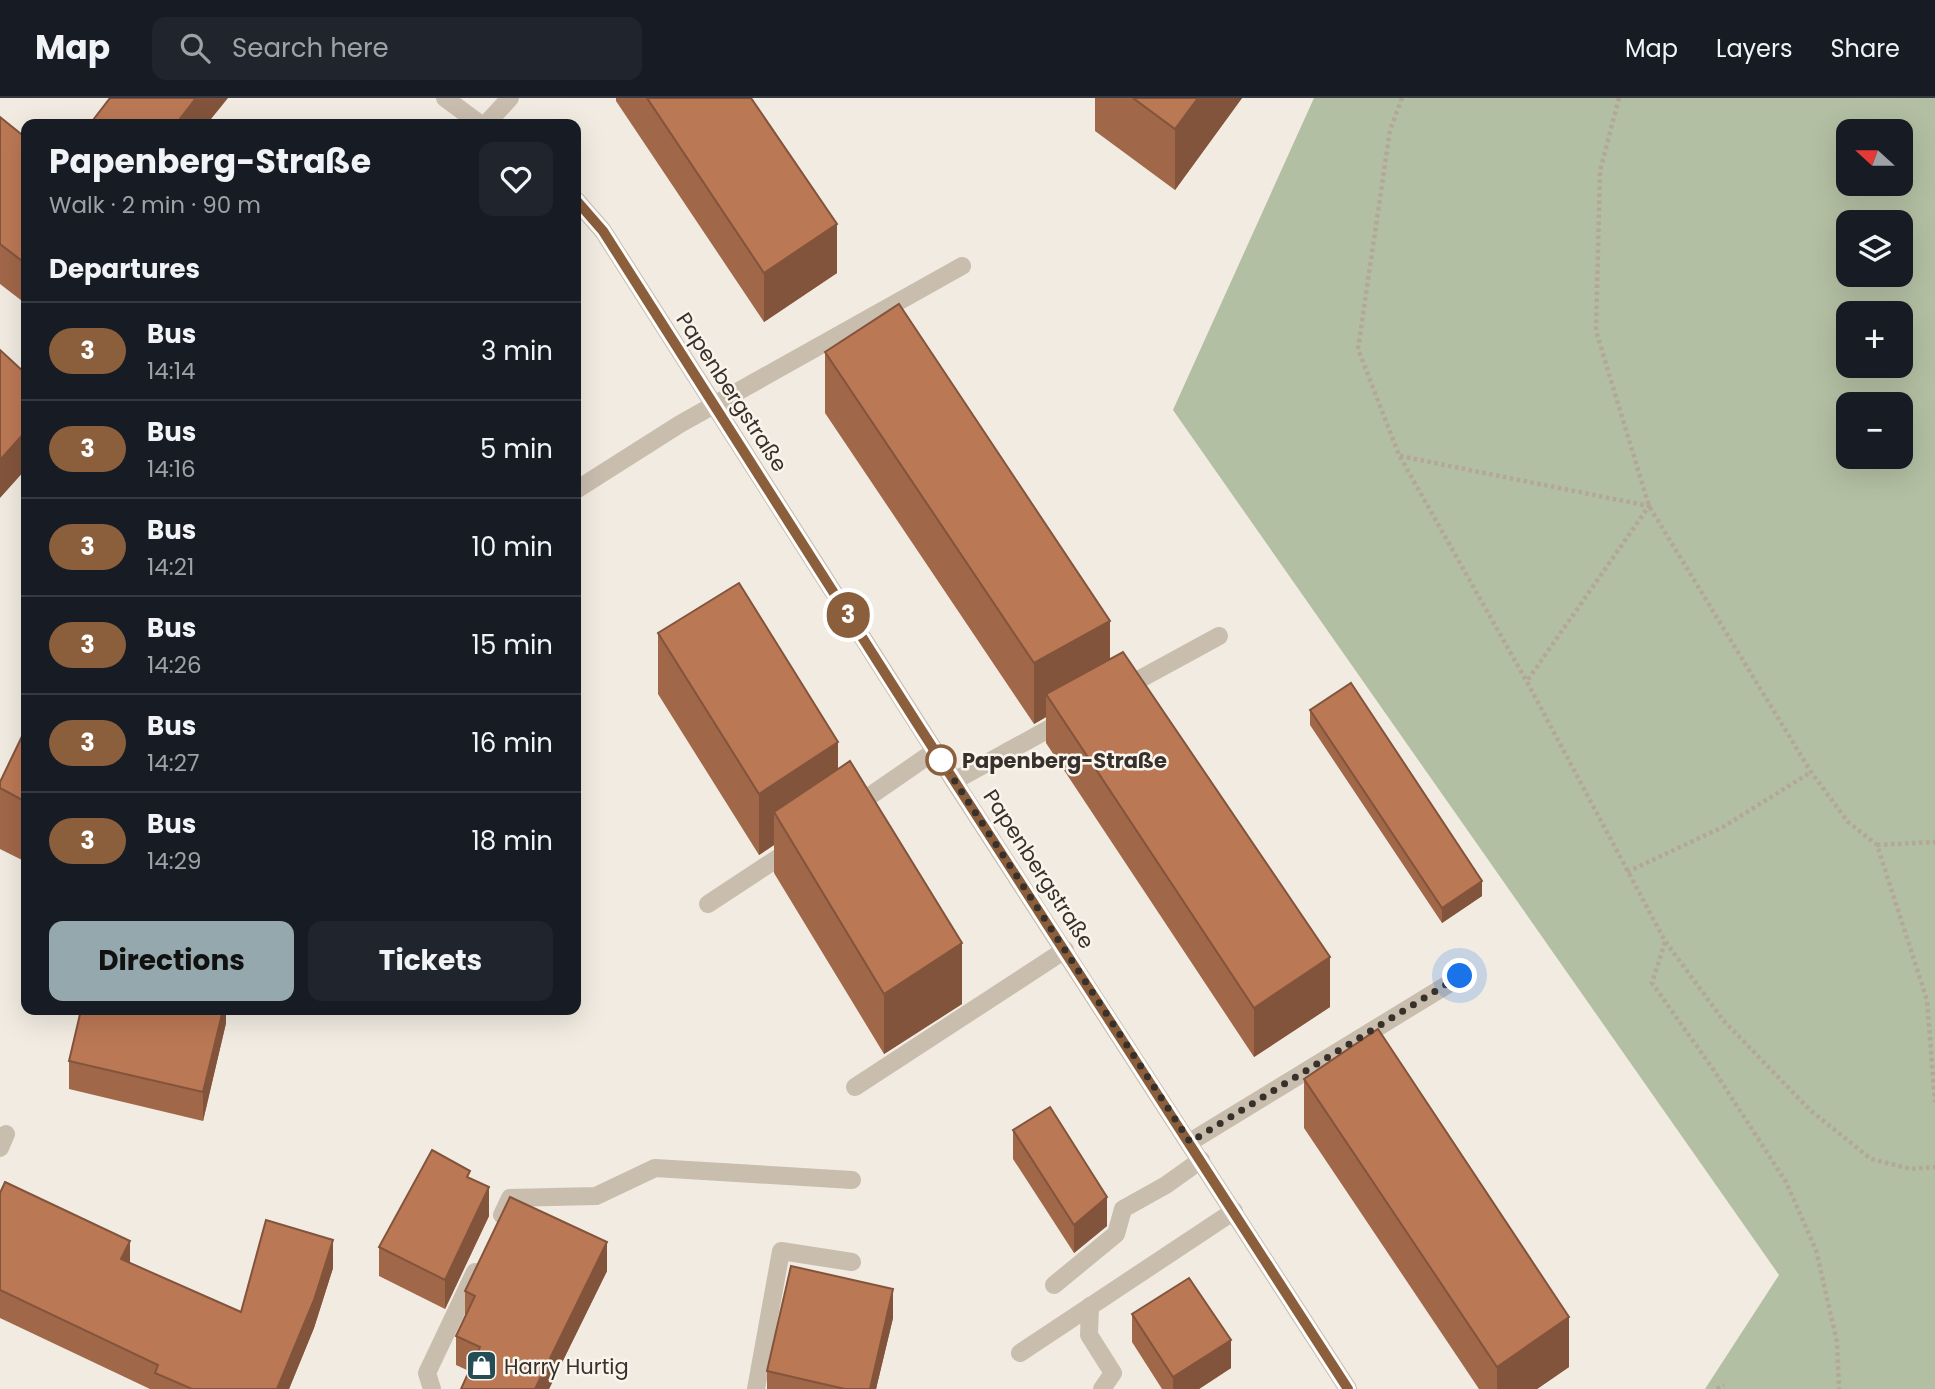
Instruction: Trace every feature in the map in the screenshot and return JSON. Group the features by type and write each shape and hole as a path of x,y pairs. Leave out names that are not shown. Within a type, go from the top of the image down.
{"street":[{"path":"445,98 473,119"},
{"path":"491,119 510,98"},
{"name":"Papenbergstraße","path":"581,206 603,231 954,781 1348,1389"},
{"path":"581,487 680,424 962,266"},
{"path":"1109,696 1219,636"},
{"path":"954,781 1084,710"},
{"path":"835,820 935,751"},
{"path":"708,904 812,835"},
{"path":"855,1087 1065,950"},
{"path":"1190,1142 1460,976"},
{"path":"1054,1285 1116,1234 1123,1209 1166,1185 1201,1160"},
{"path":"492,1236 510,1198 596,1196 655,1168 852,1180"},
{"path":"1020,1353 1234,1212"},
{"path":"756,1389 781,1251 852,1262"},
{"path":"432,1389 427,1373 481,1261"},
{"path":"1090,1306 1089,1335 1113,1373 1102,1389"}],"path":[{"path":"1402,98 1390,130 1358,349 1399,456 1527,682 1665,941 1723,1020 1810,1110 1871,1160 1911,1169 1935,1167"},
{"path":"1619,98 1600,171 1596,331 1649,506 1811,772 1848,822 1877,845 1927,1000 1935,1102"},
{"path":"1399,456 1649,506"},
{"path":"1527,682 1649,506"},
{"path":"1627,872 1723,827 1811,772"},
{"path":"1877,845 1935,842"},
{"path":"1665,941 1652,983 1713,1069 1786,1182 1816,1250 1837,1342 1839,1389"},
{"path":"1717,1389 1724,1385"}],"green space":[{"path":"1314,98 1935,98 1935,1389 1705,1389 1779,1275 1173,410"}],"building":[{"path":"110,98 196,98 180,119 94,119"},
{"path":"647,98 751,98 837,224 764,273"},
{"path":"1133,98 1198,98 1175,129"},
{"path":"0,117 21,134 21,260 0,244"},
{"path":"899,304 1110,621 1034,663 825,352"},
{"path":"0,350 21,369 21,437 0,460"},
{"path":"739,583 838,742 759,794 658,633"},
{"path":"1123,652 1330,957 1254,1008 1046,694"},
{"path":"1351,683 1482,881 1442,908 1310,710"},
{"path":"21,738 21,799 0,788 0,782"},
{"path":"850,761 962,943 884,994 774,812"},
{"path":"80,1015 222,1015 203,1092 69,1061"},
{"path":"1378,1029 1569,1317 1497,1367 1304,1079"},
{"path":"1050,1107 1107,1197 1074,1225 1013,1130"},
{"path":"432,1150 470,1171 467,1177 489,1187 445,1280 379,1247"},
{"path":"5,1182 130,1241 121,1259 241,1312 266,1220 333,1240 314,1300 277,1389 192,1389 155,1373 158,1365 0,1290 0,1193"},
{"path":"510,1197 607,1242 535,1389 461,1389 480,1347 456,1336 475,1296 465,1291"},
{"path":"791,1266 893,1289 870,1389 845,1389 767,1371"},
{"path":"1189,1278 1231,1340 1173,1377 1132,1314"}],"bus line":[{"name":"3","path":"581,206 603,231 920,728 1348,1389"}],"place":[{"name":"Papenberg-Straße","path":"941,760"},
{"name":"Harry Hurtig","path":"481,1366"}],"route":[{"path":"941,760 1190,1142 1460,976"}]}
